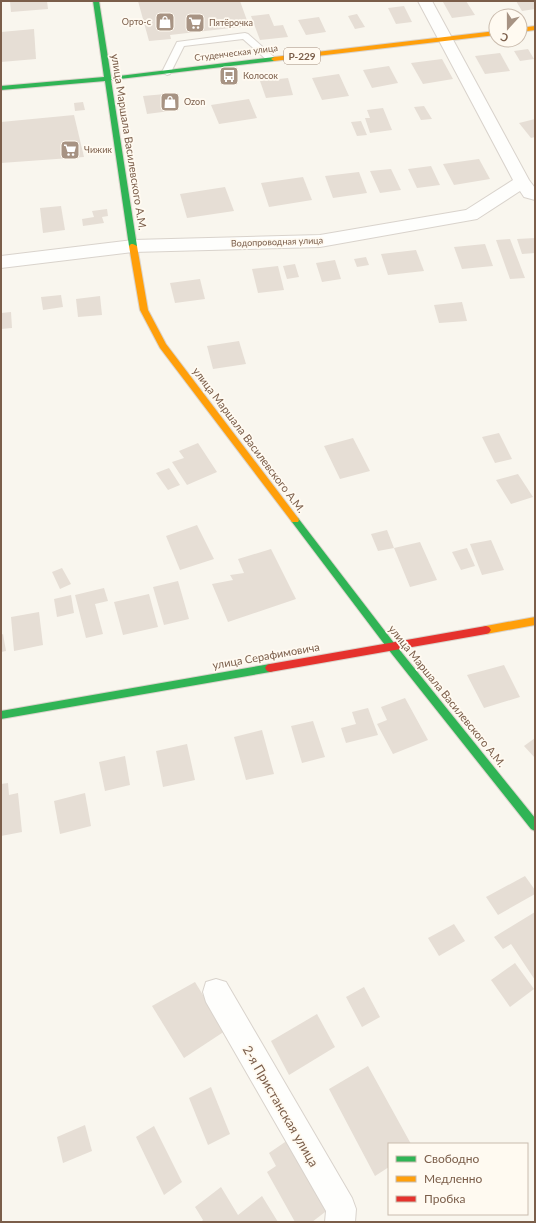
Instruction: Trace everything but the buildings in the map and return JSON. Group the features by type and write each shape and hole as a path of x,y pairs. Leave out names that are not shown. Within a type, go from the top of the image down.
{"street":[{"name":"улица Маршала Василевского А.М.","path":"96,1 144,310 163,346 390,646 535,826"},
{"path":"425,1 522,182 530,194 535,194"},
{"name":"Студенческая улица","path":"1,88 107,79 488,34"},
{"name":"Водопроводная улица","path":"1,262 133,246 320,241 472,215 522,182"},
{"name":"улица Серафимовича","path":"1,715 535,621"},
{"name":"2-я Пристанская улица","path":"216,992 340,1209 340,1222"}],"lane":[{"path":"167,72 180,44 245,36 271,59"}],"traffic: fast":[{"path":"96,1 133,246"},
{"path":"1,88 107,79 274,59"},
{"path":"295,520 391,646 535,826"},
{"path":"1,715 270,668"}],"traffic: slow":[{"path":"528,29 535,28"},
{"path":"274,59 488,34"},
{"path":"133,246 144,310 163,346 295,520"},
{"path":"486,630 535,621"}],"traffic: jam":[{"path":"270,668 486,630"}],"place":[{"name":"Орто-с","path":"165,22"},
{"name":"Пятёрочка","path":"195,23"},
{"name":"Колосок","path":"229,76"},
{"name":"Ozon","path":"170,102"},
{"name":"Чижик","path":"70,150"}]}
